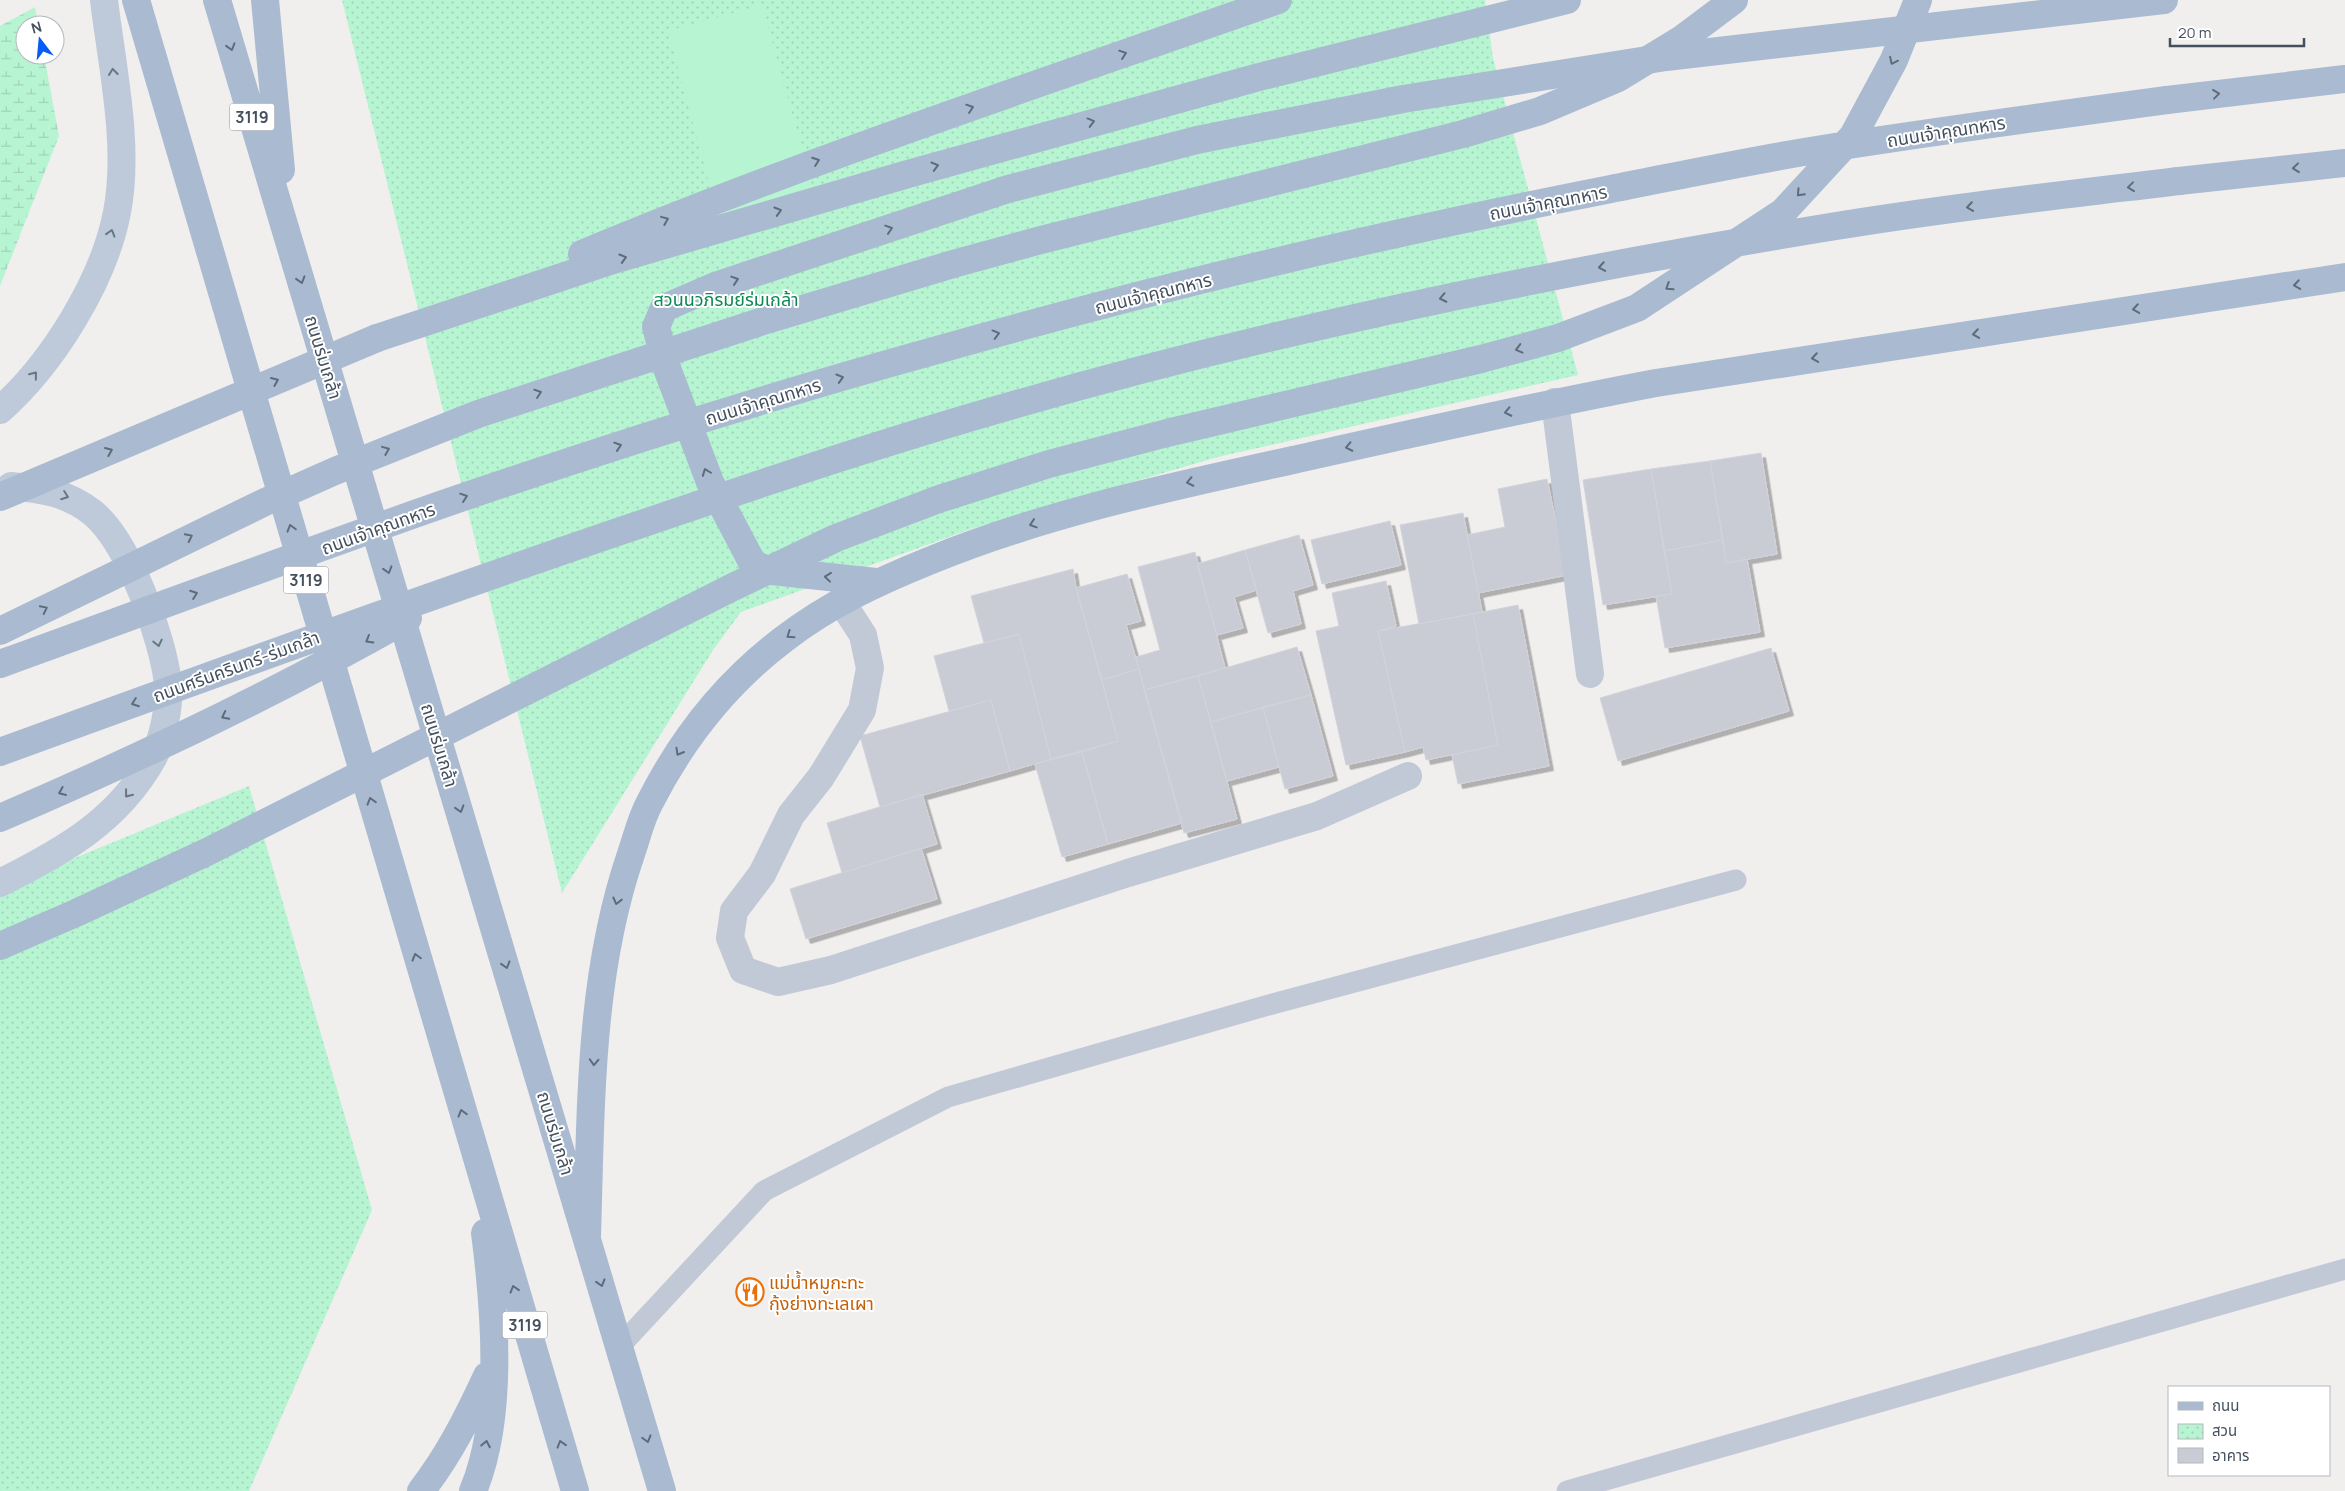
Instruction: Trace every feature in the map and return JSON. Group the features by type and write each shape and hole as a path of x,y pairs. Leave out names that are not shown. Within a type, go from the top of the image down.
{"main road":[{"path":"0,410 18,394 55,348 79,309 102,260 117,212 121,162 118,114 104,0"},
{"name":"3119","path":"136,0 575,1491"},
{"name":"ถนนร่มเกล้า","path":"217,0 662,1491"},
{"path":"265,0 288,233"},
{"path":"0,497 377,338 744,188 850,149 1278,0"},
{"path":"377,338 614,260 808,202 1250,79 1568,0"},
{"path":"0,631 265,502 335,471 478,414 756,323 953,264 1041,240 1463,134 1540,111 1618,78 1682,39 1734,0"},
{"path":"0,946 207,852 707,600 836,538 939,499 1049,464 1167,433 1481,360 1558,338 1637,308 1783,212 1854,136 1894,60 1918,0"},
{"path":"876,582 772,571 753,564 710,482 668,371 656,327 664,308 716,286 1008,189 1197,140 1403,99 1666,57 2164,0"},
{"name":"ถนนเจ้าคุณทหาร","path":"0,664 443,504 562,464 787,393 1077,312 1382,238 1518,208 1805,152 1984,124 2345,79"},
{"path":"0,818 111,771 220,719 326,664 472,581 873,447 1009,406 1267,338 1404,306 1535,279 1832,227 1992,204 2345,163"},
{"path":"587,1236 596,1025 606,951 624,874 648,805 687,738 738,678 784,638 841,601 876,582 966,546 1051,518 1142,493 1555,402 1675,380 2345,277"},
{"path":"0,485 37,489 69,496 94,514 115,540 138,582 156,634 168,684 166,718 154,757 126,798 88,833 46,860 0,883"},
{"name":"ถนนศรีนครินทร์-ร่มเกล้า","path":"0,752 472,581"},
{"path":"473,1491 480,1475 490,1423 494,1360 487,1252 476,1160"},
{"path":"421,1491 443,1462 464,1426 494,1360"}],"street":[{"path":"1555,402 1590,674"},
{"path":"841,601 863,635 870,668 862,710 821,777 791,815 762,874 734,911 730,938 743,970 778,982 831,970 1128,873 1317,816 1408,776"}],"lane":[{"path":"620,1346 764,1191 948,1097 1265,1006 1736,880"},
{"path":"1567,1491 2345,1269"}],"green space":[{"name":"สวนนวภิรมย์ร่มเกล้า","path":"342,0 1485,0 1493,58 1578,375 1218,457 971,529 741,612 713,650 562,893"},
{"path":"762,5 813,189 718,216 668,31"},
{"path":"35,7 36,15 20,15"},
{"path":"15,18 15,65 46,65 59,136 0,286 0,26"},
{"path":"249,786 372,1210 249,1491 0,1491 0,889"}],"building":[{"path":"1761,453 1777,554 1726,563 1710,461"},
{"path":"1710,461 1723,540 1664,551 1651,469"},
{"path":"1651,469 1672,594 1603,605 1583,480"},
{"path":"1547,479 1567,575 1478,593 1467,535 1505,527 1498,489"},
{"path":"1463,513 1482,612 1419,624 1400,525"},
{"path":"1390,521 1401,565 1322,584 1311,540"},
{"path":"1299,535 1313,585 1293,591 1301,624 1268,633 1245,550"},
{"path":"1723,540 1726,563 1747,559 1760,632 1665,648 1656,596 1672,594 1664,551"},
{"path":"1245,550 1257,590 1234,597 1243,628 1217,635 1197,564"},
{"path":"1195,552 1225,668 1144,690 1136,657 1160,650 1138,567"},
{"path":"1073,569 1076,588 1118,741 1051,759 1019,634 984,643 971,596"},
{"path":"1127,574 1141,621 1126,625 1139,669 1102,680 1076,588"},
{"path":"1386,581 1396,626 1378,631 1405,752 1346,765 1316,631 1339,626 1332,593"},
{"path":"1518,605 1549,766 1458,784 1452,755 1498,745 1473,614"},
{"path":"1473,614 1498,745 1426,760 1423,747 1405,752 1378,631"},
{"path":"1019,634 1051,759 1010,771 991,700 949,711 934,656"},
{"path":"1297,647 1311,695 1211,722 1198,676"},
{"path":"1771,648 1789,711 1618,761 1600,698"},
{"path":"1139,669 1182,823 1108,844 1082,752 1118,741 1102,680"},
{"path":"1198,676 1237,819 1184,833 1144,690"},
{"path":"1311,695 1333,776 1285,789 1263,707"},
{"path":"991,700 1010,771 880,807 860,736"},
{"path":"1263,707 1279,767 1227,781 1211,722"},
{"path":"1082,752 1108,844 1062,857 1035,764"},
{"path":"922,794 937,844 842,873 827,823"},
{"path":"921,848 937,899 806,939 790,889"}],"place":[{"name":"แม่น้ำหมูกะทะ กุ้งย่างทะเลเผา","path":"750,1292"}]}
